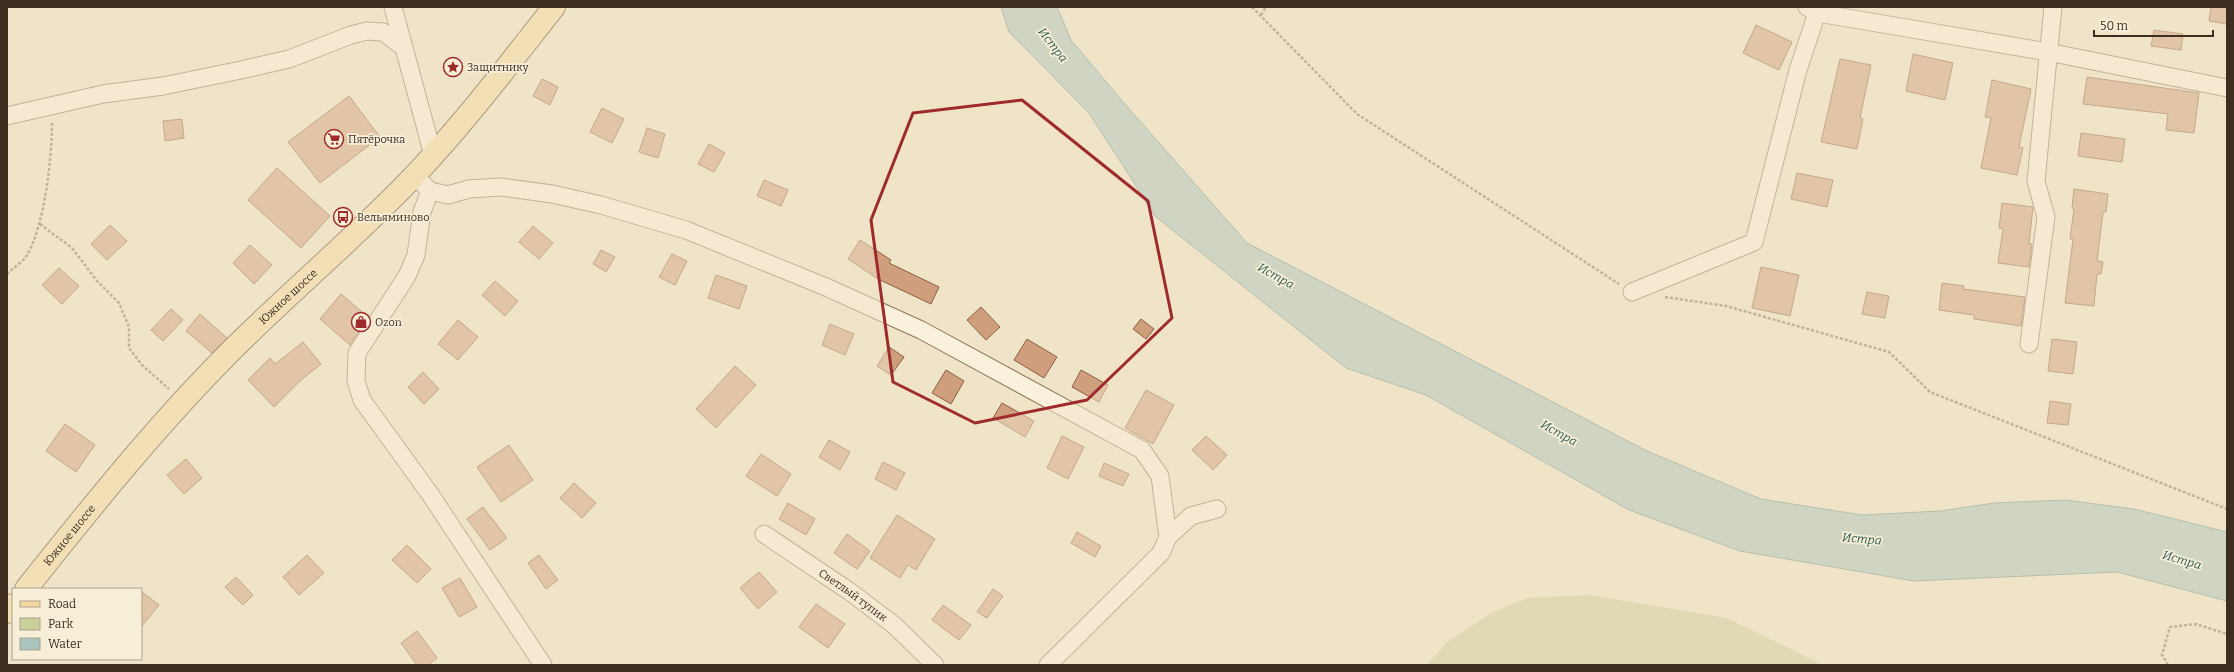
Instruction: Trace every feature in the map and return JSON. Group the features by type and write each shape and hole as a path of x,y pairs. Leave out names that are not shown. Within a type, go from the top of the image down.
{"main road":[{"name":"Южное шоссе","path":"27,588 126,464 224,358 415,175 478,103 554,7"}],"street":[{"path":"2029,344 2046,217 2036,181 2053,7"},
{"path":"1632,292 1754,242 1815,9 2048,52 2227,88"},
{"path":"393,10 433,155"},
{"path":"384,32 393,10"},
{"path":"7,116 51,105 241,70 289,59 352,35 367,31 384,32 403,47"},
{"path":"415,175 430,191 448,195 469,189 501,187 552,194 601,205 686,230 826,287 921,330 1142,450 1160,476 1168,537"},
{"path":"430,191 422,212 416,255 407,276 357,353 356,381 362,400 430,494 542,665"},
{"path":"1048,665 1161,553 1168,537 1191,516 1217,509"},
{"name":"Светлый тупик","path":"764,534 848,591 894,625 935,665"}],"path":[{"path":"1252,7 1358,114 1632,292"},
{"path":"1261,16 1266,7"},
{"path":"7,274 27,256 40,224 51,151 51,105"},
{"path":"40,224 72,248 97,281 119,303 129,328 129,348 142,365 169,389 188,397"},
{"path":"1663,297 1726,306 1889,352 1930,392 2227,509"},
{"path":"2168,665 2162,655 2170,628 2196,624 2227,634"}],"highlighted area":[{"path":"1022,100 1148,201 1172,318 1087,400 975,423 893,382 871,220 913,113"}],"green space":[{"path":"1589,595 1726,618 1814,660 1819,665 1427,665 1446,643 1493,612 1527,598"}],"water":[{"name":"Истра","path":"1001,7 1057,7 1071,40 1124,103 1247,243 1647,451 1761,499 1862,515 1940,511 1994,503 2065,500 2134,509 2227,532 2227,601 2117,572 1914,581 1740,551 1629,510 1426,395 1346,368 1156,217 1089,113 1009,32"}],"building":[{"path":"2211,7 2227,7 2227,24 2209,21"},
{"path":"1756,25 1792,42 1779,70 1743,53"},
{"path":"2154,30 2183,34 2181,50 2151,46"},
{"path":"1913,54 1953,63 1945,100 1906,91"},
{"path":"1840,59 1871,65 1860,118 1863,119 1857,149 1821,142"},
{"path":"2087,77 2199,93 2194,133 2166,130 2168,114 2083,104"},
{"path":"542,79 558,87 550,105 533,96"},
{"path":"1992,80 2031,89 2019,147 2023,148 2017,175 1981,168 1991,118 1985,117"},
{"name":"Пятёрочка","path":"349,96 380,137 320,183 288,142"},
{"path":"602,108 624,119 612,143 590,132"},
{"path":"182,119 184,138 165,141 163,121"},
{"path":"647,128 665,134 658,158 639,152"},
{"path":"2081,133 2125,139 2122,162 2078,156"},
{"path":"709,144 725,153 714,172 698,164"},
{"path":"277,168 330,216 301,248 248,200"},
{"path":"1797,173 1833,180 1827,207 1791,199"},
{"path":"764,180 788,190 781,206 757,196"},
{"path":"2074,189 2108,194 2106,212 2103,212 2097,261 2103,262 2101,274 2097,274 2094,306 2065,303 2073,239 2070,239 2074,209 2072,208"},
{"path":"2002,203 2033,207 2029,244 2032,244 2029,267 1998,263 2003,229 1999,228"},
{"path":"110,225 127,241 107,260 91,244"},
{"path":"533,226 553,243 539,259 519,242"},
{"path":"860,240 891,260 889,263 939,287 931,304 878,279 848,259"},
{"path":"250,245 272,265 254,284 233,263"},
{"path":"601,250 615,257 606,272 593,264"},
{"path":"672,254 687,261 675,285 659,277"},
{"path":"1761,267 1799,275 1790,316 1752,308"},
{"path":"59,268 79,286 62,304 42,285"},
{"path":"716,275 747,286 739,309 708,298"},
{"path":"495,281 518,301 505,316 482,295"},
{"path":"1942,283 1964,286 1963,289 2025,297 2021,326 1974,319 1974,315 1939,310"},
{"path":"1867,292 1889,296 1885,318 1862,314"},
{"path":"341,294 368,317 350,345 320,319"},
{"path":"981,307 1000,327 986,340 967,320"},
{"path":"171,309 183,320 163,341 151,330"},
{"path":"200,314 227,338 212,353 186,331"},
{"path":"1141,319 1154,329 1146,339 1133,329"},
{"path":"458,320 478,337 458,360 438,344"},
{"path":"830,324 854,334 845,355 822,345"},
{"path":"1027,339 1057,357 1044,378 1014,360"},
{"path":"2052,339 2077,342 2073,374 2048,371"},
{"path":"303,342 321,364 301,380 274,407 248,380 270,358 275,364"},
{"path":"889,347 904,357 891,375 877,366"},
{"path":"735,366 756,385 716,428 696,409"},
{"path":"946,370 964,381 951,404 932,393"},
{"path":"1081,370 1108,385 1099,402 1072,387"},
{"path":"423,372 439,389 424,404 408,387"},
{"path":"1146,390 1174,405 1153,444 1125,428"},
{"path":"2050,401 2071,404 2068,425 2047,423"},
{"path":"1002,403 1034,421 1025,437 993,418"},
{"path":"65,424 95,445 76,472 46,451"},
{"path":"1062,436 1084,447 1068,479 1047,468"},
{"path":"1206,436 1227,455 1213,470 1192,450"},
{"path":"829,440 850,452 840,470 819,457"},
{"path":"509,445 533,480 501,502 477,467"},
{"path":"761,454 791,474 777,496 746,476"},
{"path":"186,459 202,478 184,494 167,475"},
{"path":"883,462 905,473 896,490 875,479"},
{"path":"1104,463 1129,474 1123,486 1099,476"},
{"path":"574,483 596,503 582,518 560,498"},
{"path":"788,503 815,519 806,535 779,519"},
{"path":"483,507 507,538 490,550 467,519"},
{"path":"897,515 935,539 916,570 908,565 900,578 870,558"},
{"path":"1077,532 1101,546 1095,557 1071,543"},
{"path":"847,534 870,551 857,569 834,553"},
{"path":"407,545 431,569 417,583 392,560"},
{"path":"307,555 324,573 299,595 283,577"},
{"path":"539,555 558,580 546,589 528,563"},
{"path":"759,572 777,592 758,609 740,588"},
{"path":"236,577 253,595 243,605 225,587"},
{"path":"460,578 477,607 459,617 442,588"},
{"path":"993,589 1003,596 987,618 977,612"},
{"path":"142,592 159,605 142,626"},
{"path":"816,604 845,624 828,648 799,627"},
{"path":"943,605 971,625 959,640 932,620"},
{"path":"417,631 437,658 428,665 417,665 401,643"}],"place":[{"name":"Защитнику","path":"453,67"},
{"name":"Пятёрочка","path":"334,139"},
{"name":"Вельяминово","path":"343,217"},
{"name":"Ozon","path":"361,322"}]}
